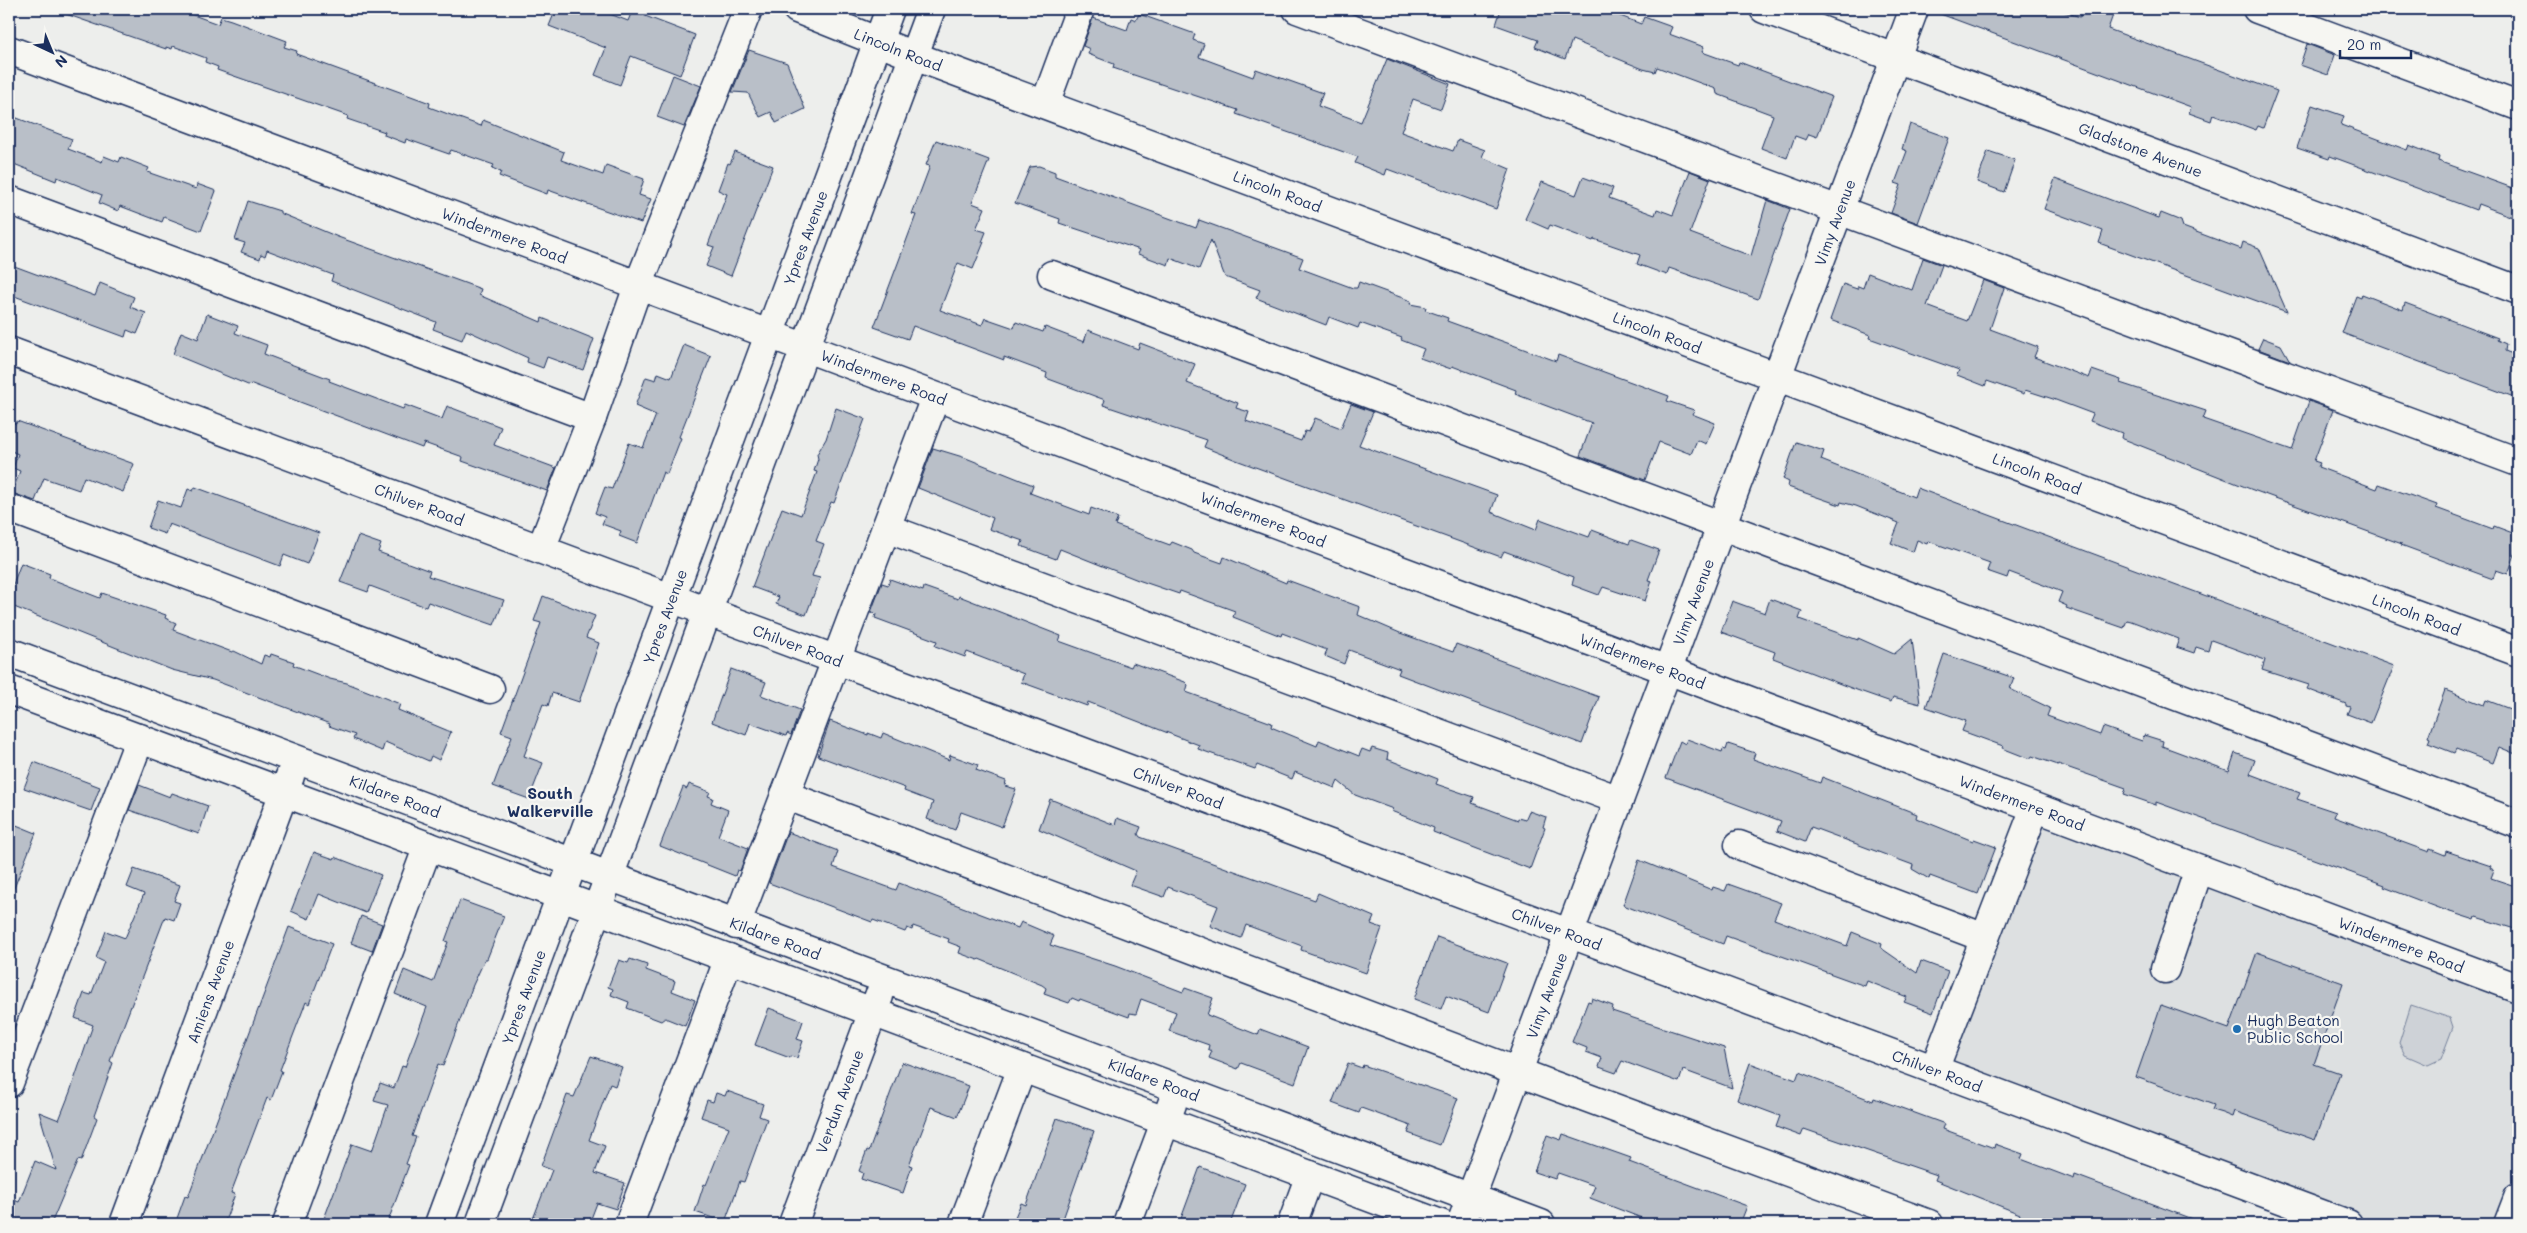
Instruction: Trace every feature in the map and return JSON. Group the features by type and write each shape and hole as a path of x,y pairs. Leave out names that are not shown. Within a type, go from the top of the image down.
{"street":[{"path":"541,549 592,418 638,286 748,9"},
{"name":"Lincoln Road","path":"797,9 914,56 2518,652"},
{"name":"Ypres Avenue","path":"439,1224 890,9"},
{"path":"480,1224 709,612 804,348 931,9"},
{"path":"1045,104 1080,9"},
{"path":"1297,9 2518,462"},
{"name":"Gladstone Avenue","path":"1764,9 2518,290"},
{"name":"Vimy Avenue","path":"1461,1224 1914,9"},
{"path":"2257,9 2518,106"},
{"name":"Windermere Road","path":"9,50 935,398 2199,869 2384,948 2518,988"},
{"path":"9,200 592,418"},
{"path":"1052,275 2518,824"},
{"name":"Chilver Road","path":"9,351 2348,1224"},
{"path":"736,924 935,398"},
{"path":"9,508 490,689"},
{"path":"886,528 1619,800"},
{"name":"Kildare Road","path":"9,652 1541,1224"},
{"path":"9,690 1442,1224"},
{"path":"9,1084 140,738"},
{"name":"Amiens Avenue","path":"124,1224 296,760"},
{"path":"785,795 1517,1072 1929,1224"},
{"path":"1934,1070 2035,808"},
{"path":"1739,845 1985,938"},
{"path":"287,1224 428,846"},
{"path":"2165,969 2199,869"},
{"path":"629,1224 730,958"},
{"name":"Verdun Avenue","path":"793,1224 886,979"},
{"path":"963,1224 1022,1068"},
{"path":"1127,1224 1178,1089"},
{"path":"1292,1224 1310,1176"},
{"path":"2508,1224 2518,1198"}],"shaded area":[{"name":"Hugh Beaton Public School","path":"2036,820 2518,999 2518,1162 2495,1224 2382,1224 1945,1060"},
{"path":"2411,1005 2450,1018 2453,1027 2441,1059 2428,1065 2405,1055 2399,1043"}],"building":[{"path":"61,9 177,9 218,24 221,17 231,20 287,41 284,47 297,51 296,54 430,103 429,107 481,126 483,120 564,152 561,160 603,175 606,165 644,179 639,195 651,199 641,223 548,190 547,194 499,176 501,172 492,168 494,165 451,150 449,154 406,139 405,143 384,135 385,132 347,119 348,116 217,70 218,67 205,62 206,58 173,46 172,49 166,47 166,49 60,12"},
{"path":"556,9 597,9 628,21 632,11 695,35 680,75 631,56 620,85 595,75 606,48 549,26"},
{"path":"1501,9 1602,9 1641,24 1644,17 1672,27 1669,34 1704,47 1702,52 1738,65 1739,62 1832,97 1817,137 1809,134 1806,140 1795,136 1787,158 1761,148 1773,115 1717,94 1716,89 1657,67 1655,72 1643,69 1572,40 1565,59 1535,47 1538,40 1496,25"},
{"path":"1935,9 2056,9 2080,17 2083,9 2096,9 2113,15 2108,29 2277,91 2263,128 2258,126 2256,130 2213,114 2211,121 2189,113 2191,107 1935,12"},
{"path":"1139,14 1195,34 1193,40 1204,44 1199,57 1253,77 1256,69 1323,93 1318,106 1361,122 1387,59 1450,84 1441,109 1413,99 1401,132 1453,151 1458,140 1485,150 1482,157 1510,169 1496,209 1387,169 1385,175 1355,163 1358,157 1236,114 1238,110 1113,68 1114,64 1088,54 1090,49 1083,46 1093,18 1127,30 1131,18 1136,20"},
{"path":"2307,44 2335,55 2328,75 2300,65"},
{"path":"749,50 787,63 805,109 776,123 771,112 760,117 748,93 732,92"},
{"path":"673,75 701,86 684,127 657,117"},
{"path":"2312,105 2344,116 2341,125 2407,150 2409,145 2439,157 2438,161 2518,190 2518,219 2478,204 2476,210 2330,156 2329,159 2297,148"},
{"path":"9,115 72,139 68,149 102,162 104,156 119,162 121,157 149,168 147,172 196,189 197,184 216,191 201,231 164,217 162,222 120,206 118,211 99,203 102,195 57,177 56,181 9,162"},
{"path":"1910,124 1949,138 1918,223 1891,213 1901,185 1895,183 1907,151 1902,149"},
{"path":"936,140 989,160 972,203 985,208 976,229 986,232 982,242 984,242 973,269 958,263 940,310 982,325 985,318 1014,328 1016,322 1043,332 1045,327 1084,342 1088,330 1138,349 1140,343 1195,364 1187,383 1238,403 1236,408 1249,412 1246,421 1301,441 1305,431 1309,432 1315,418 1341,428 1351,404 1373,412 1359,445 1497,495 1491,512 1536,530 1540,519 1589,537 1592,530 1629,544 1631,540 1659,550 1648,580 1652,581 1645,601 1603,587 1599,595 1572,585 1574,577 1504,551 1501,557 1236,460 1204,447 1207,440 1103,405 1105,400 1046,378 1047,373 1004,357 1004,360 913,326 908,339 874,327 916,215 912,214 930,166 926,165"},
{"path":"1988,151 2015,160 2004,192 1977,182"},
{"path":"735,152 773,166 731,276 706,266 714,247 708,245 727,194 718,190 728,163 730,164"},
{"path":"1039,166 1055,172 1055,176 1196,228 1199,220 1303,258 1299,268 1353,288 1357,288 1359,282 1411,301 1410,304 1426,307 1425,310 1448,318 1447,321 1556,361 1558,355 1669,396 1667,401 1694,410 1692,414 1715,423 1706,444 1697,440 1691,454 1659,442 1645,480 1580,456 1592,423 1515,394 1516,390 1452,366 1451,369 1420,358 1424,349 1401,340 1402,338 1360,323 1358,328 1329,317 1326,325 1256,298 1260,290 1225,277 1211,240 1199,269 1170,258 1168,265 1138,254 1140,250 1059,223 1060,219 1015,203 1030,167"},
{"path":"1690,171 1710,179 1690,233 1751,256 1767,200 1790,209 1758,299 1669,268 1667,275 1637,264 1640,255 1594,239 1593,241 1550,225 1548,229 1525,219 1542,182 1576,195 1583,177 1613,188 1609,198 1655,215 1657,209 1673,215"},
{"path":"2055,179 2159,218 2161,213 2181,221 2183,227 2241,249 2243,242 2259,248 2287,312 2099,243 2103,231 2044,209"},
{"path":"248,201 280,211 280,213 338,237 481,289 479,295 541,322 542,318 594,339 583,370 547,357 543,368 527,362 528,358 466,330 462,340 433,329 436,322 331,281 333,275 267,250 265,256 261,254 260,259 241,252 245,243 235,240"},
{"path":"1923,258 1942,265 1927,306 1967,321 1983,280 2004,288 1990,329 2038,347 2034,357 2089,378 2092,370 2121,380 2120,383 2206,411 2203,419 2292,450 2309,401 2333,410 2314,461 2320,463 2318,467 2377,489 2379,484 2437,505 2436,508 2493,529 2494,526 2518,535 2518,546 2508,574 2496,570 2493,579 2253,490 2121,438 2122,433 2090,421 2093,414 2025,390 2024,394 1987,381 1985,386 1957,375 1959,370 1869,338 1870,335 1830,320 1843,284 1857,289 1858,286 1863,288 1868,273 1912,290"},
{"path":"9,264 95,296 100,283 134,297 130,307 146,313 137,334 127,330 125,337 9,294"},
{"path":"2362,294 2403,310 2405,303 2498,338 2497,340 2506,344 2505,351 2518,356 2518,387 2514,397 2342,333 2356,296 2361,298"},
{"path":"207,314 238,326 235,333 267,345 264,354 330,379 329,381 403,409 405,405 442,419 447,406 501,427 494,445 556,468 547,491 462,461 463,457 424,443 422,448 252,384 248,385 173,354 181,332 198,339"},
{"path":"2263,338 2281,345 2290,361 2258,349"},
{"path":"684,345 711,356 679,437 681,438 667,474 663,472 637,543 619,536 621,531 602,524 605,517 595,513 605,487 612,489 629,443 643,448 656,415 635,406 646,377 656,380 658,373 671,378"},
{"path":"836,408 865,419 834,503 831,502 816,541 824,544 812,576 820,578 806,615 776,604 779,597 752,587 782,508 801,515 817,472 814,471 818,459 817,454 826,439"},
{"path":"9,421 16,424 17,421 134,464 123,492 84,477 79,490 44,478 35,501 12,493 20,471 13,468 18,454 9,450"},
{"path":"1796,442 1824,451 1821,460 1914,497 1917,488 2394,666 2371,723 2347,714 2350,707 2307,689 2309,685 2262,670 2265,660 2211,640 2208,651 2196,647 2194,653 2176,647 2179,639 2131,621 2127,620 2124,628 2066,608 2067,606 2058,602 2062,592 2009,572 2007,578 1987,571 1990,563 1928,541 1927,544 1917,540 1913,552 1891,543 1899,523 1856,506 1841,502 1840,505 1788,487 1789,482 1783,479"},
{"path":"933,448 966,458 1033,485 1030,493 1089,515 1091,508 1118,518 1115,525 1170,545 1172,542 1192,550 1194,553 1222,563 1224,557 1286,583 1287,580 1360,607 1358,615 1400,633 1453,652 1456,644 1599,697 1582,744 1398,674 1400,669 1349,650 1344,664 1325,656 1327,650 1282,633 1281,636 1233,617 1235,611 1180,591 1179,594 1138,580 1060,549 1056,559 1021,546 1023,541 989,529 993,518 918,488"},
{"path":"195,487 319,533 307,564 284,555 280,566 169,524 165,534 148,528 158,500 181,508 188,489 193,491"},
{"path":"358,536 381,544 378,552 430,571 428,576 504,600 494,625 428,602 426,607 370,586 368,592 340,582"},
{"path":"21,563 50,574 49,578 100,598 102,593 166,615 165,618 176,623 173,630 232,652 234,651 261,664 264,655 270,657 271,654 294,662 293,665 330,679 347,683 400,704 398,710 451,732 439,760 431,756 429,761 385,742 382,751 353,739 355,735 329,726 330,724 213,680 172,670 9,605 9,595"},
{"path":"890,579 923,591 924,587 958,599 959,596 1061,636 1059,641 1131,667 1133,663 1185,682 1188,685 1186,692 1272,723 1271,727 1317,746 1319,740 1359,756 1362,749 1370,752 1372,748 1388,753 1387,759 1438,779 1436,784 1474,797 1472,803 1518,820 1518,818 1525,820 1529,811 1546,817 1543,827 1545,828 1530,869 1433,832 1434,828 1391,811 1393,809 1355,795 1338,781 1335,788 1295,772 1292,779 1257,765 1255,769 1198,749 1199,745 1088,702 1087,706 1021,682 1024,674 967,652 965,657 935,646 937,641 875,618 876,614 871,612 882,583 888,585"},
{"path":"543,596 595,616 586,638 599,643 579,702 552,693 548,706 543,704 524,756 543,763 529,799 493,786 512,736 501,732 541,623 534,621"},
{"path":"1770,599 1802,611 1799,619 1858,640 1858,638 1894,654 1912,639 1920,704 1893,697 1891,702 1851,688 1773,658 1775,652 1721,632 1732,601 1765,613"},
{"path":"1944,654 2014,678 2010,689 2050,708 2047,716 2100,735 2103,727 2142,741 2144,735 2163,741 2162,746 2229,771 2235,753 2255,760 2250,774 2300,793 2297,799 2336,812 2334,817 2429,852 2430,849 2445,855 2446,851 2491,866 2490,868 2494,870 2491,878 2518,887 2518,930 2476,917 2475,920 2447,911 2384,887 2385,885 2156,802 2156,805 2124,794 2126,788 2032,756 2030,759 2002,748 2003,746 1962,731 1966,721 1926,707"},
{"path":"731,669 766,682 761,695 800,710 791,735 787,733 786,736 750,723 746,735 712,722"},
{"path":"2445,690 2484,705 2486,700 2518,712 2518,755 2499,747 2493,763 2456,749 2454,753 2428,743 2430,738 2428,737"},
{"path":"830,721 881,738 883,733 949,760 950,755 978,765 976,770 1006,781 1005,786 1016,789 1002,827 961,812 955,830 927,819 933,802 904,791 905,788 818,756"},
{"path":"1687,739 1722,752 1723,749 1726,750 1728,744 1755,753 1753,759 1820,783 1822,777 1917,814 1916,818 1973,841 1974,839 1996,847 1978,894 1930,876 1929,879 1912,869 1913,865 1811,827 1805,842 1777,831 1781,821 1666,778 1680,741 1685,744"},
{"path":"34,762 100,787 91,811 24,788"},
{"path":"689,784 710,792 708,796 713,798 711,803 728,810 718,836 748,848 740,871 737,870 735,876 660,846 683,787 687,789"},
{"path":"139,785 170,797 172,793 208,806 199,834 129,810"},
{"path":"1050,799 1115,825 1117,818 1141,827 1138,834 1140,837 1315,900 1318,893 1374,917 1371,924 1382,928 1366,973 1301,950 1302,946 1246,925 1241,938 1210,926 1218,906 1168,887 1164,897 1130,885 1136,871 1039,829"},
{"path":"9,822 36,833 10,898 9,898"},
{"path":"788,832 838,851 833,867 896,890 899,883 1018,928 1021,922 1054,936 1050,945 1115,966 1183,992 1185,988 1213,998 1207,1015 1258,1035 1260,1029 1308,1047 1295,1083 1241,1063 1238,1069 1209,1058 1212,1051 1208,1049 1209,1045 1169,1031 1176,1012 1141,999 1136,1014 1130,1013 1129,1017 1080,999 1079,1001 1072,998 1069,1003 1044,994 1046,988 1042,985 979,959 959,953 961,947 948,942 949,939 913,926 912,930 907,928 905,932 873,920 872,922 769,883"},
{"path":"314,852 334,859 335,857 381,875 366,913 319,894 309,919 291,911"},
{"path":"1639,860 1712,890 1713,887 1725,891 1728,884 1781,903 1774,919 1847,946 1852,932 1882,944 1881,948 1917,973 1921,961 1948,971 1933,1013 1904,1002 1907,997 1867,981 1865,986 1726,936 1723,944 1623,905"},
{"path":"134,869 180,885 174,901 180,903 174,920 165,917 110,1061 113,1063 94,1116 97,1118 81,1161 78,1160 51,1224 9,1224 9,1198 19,1202 35,1161 56,1170 39,1112 59,1120 70,1092 93,1025 75,1018 84,993 91,995 104,962 96,958 106,931 125,938 144,894 127,887"},
{"path":"460,900 504,916 487,959 485,959 473,985 443,1066 438,1064 412,1136 416,1137 406,1164 409,1165 387,1224 322,1224 352,1144 372,1151 388,1105 374,1101 380,1083 394,1088 402,1066 405,1067 427,1007 395,994 404,970 433,982 448,942 445,941"},
{"path":"361,916 382,924 372,951 351,943"},
{"path":"289,927 332,944 309,1004 306,1002 280,1070 282,1071 271,1100 267,1098 231,1193 235,1194 224,1224 175,1224 185,1196 188,1197"},
{"path":"1437,937 1507,963 1489,1012 1446,996 1441,1009 1414,999"},
{"path":"2257,952 2343,983 2314,1064 2340,1073 2315,1140 2234,1111 2232,1117 2212,1110 2214,1105 2136,1077 2161,1005 2229,1029"},
{"path":"630,959 647,965 646,970 675,981 672,991 695,1000 685,1026 665,1018 661,1021 627,1008 629,1002 611,995 613,989 608,987 619,960 628,963"},
{"path":"1592,998 1613,1006 1612,1011 1724,1048 1732,1088 1683,1070 1679,1082 1622,1061 1616,1073 1599,1067 1602,1058 1586,1052 1587,1048 1572,1042 1588,1001 1591,1002"},
{"path":"769,1008 803,1021 797,1039 803,1041 797,1058 790,1056 790,1058 755,1045"},
{"path":"591,1056 622,1067 615,1086 610,1084 589,1140 605,1146 595,1173 625,1183 616,1209 597,1203 589,1224 531,1224 552,1170 541,1166 567,1095 574,1097"},
{"path":"902,1062 969,1086 957,1117 931,1107 909,1165 912,1166 903,1193 861,1179 863,1173 859,1171 867,1150 869,1151"},
{"path":"1348,1063 1362,1068 1363,1065 1458,1098 1440,1145 1408,1133 1411,1126 1361,1108 1359,1113 1332,1103"},
{"path":"1750,1063 1796,1080 1799,1072 1873,1101 1874,1098 1945,1124 1943,1129 1994,1148 1995,1144 2023,1154 2021,1159 2074,1179 2075,1175 2200,1222 2200,1224 2063,1224 2044,1217 2041,1224 2016,1224 2020,1214 1935,1180 1937,1175 1804,1129 1801,1136 1776,1127 1780,1116 1737,1100"},
{"path":"727,1091 763,1104 759,1116 767,1119 744,1182 740,1181 725,1222 695,1212 704,1184 706,1185 729,1127 701,1117 707,1100 713,1102 716,1093 725,1096"},
{"path":"1057,1118 1094,1131 1063,1219 1071,1224 1012,1224 1021,1203 1026,1205"},
{"path":"1563,1134 1631,1158 1629,1162 1747,1206 1740,1224 1657,1224 1590,1198 1595,1186 1558,1173 1555,1179 1534,1172 1547,1135 1561,1140"},
{"path":"1200,1167 1245,1184 1230,1224 1179,1224"}],"place":[{"name":"Hugh Beaton Public School","path":"2237,1029"}],"district":[{"name":"South Walkerville","path":"550,801"}]}
